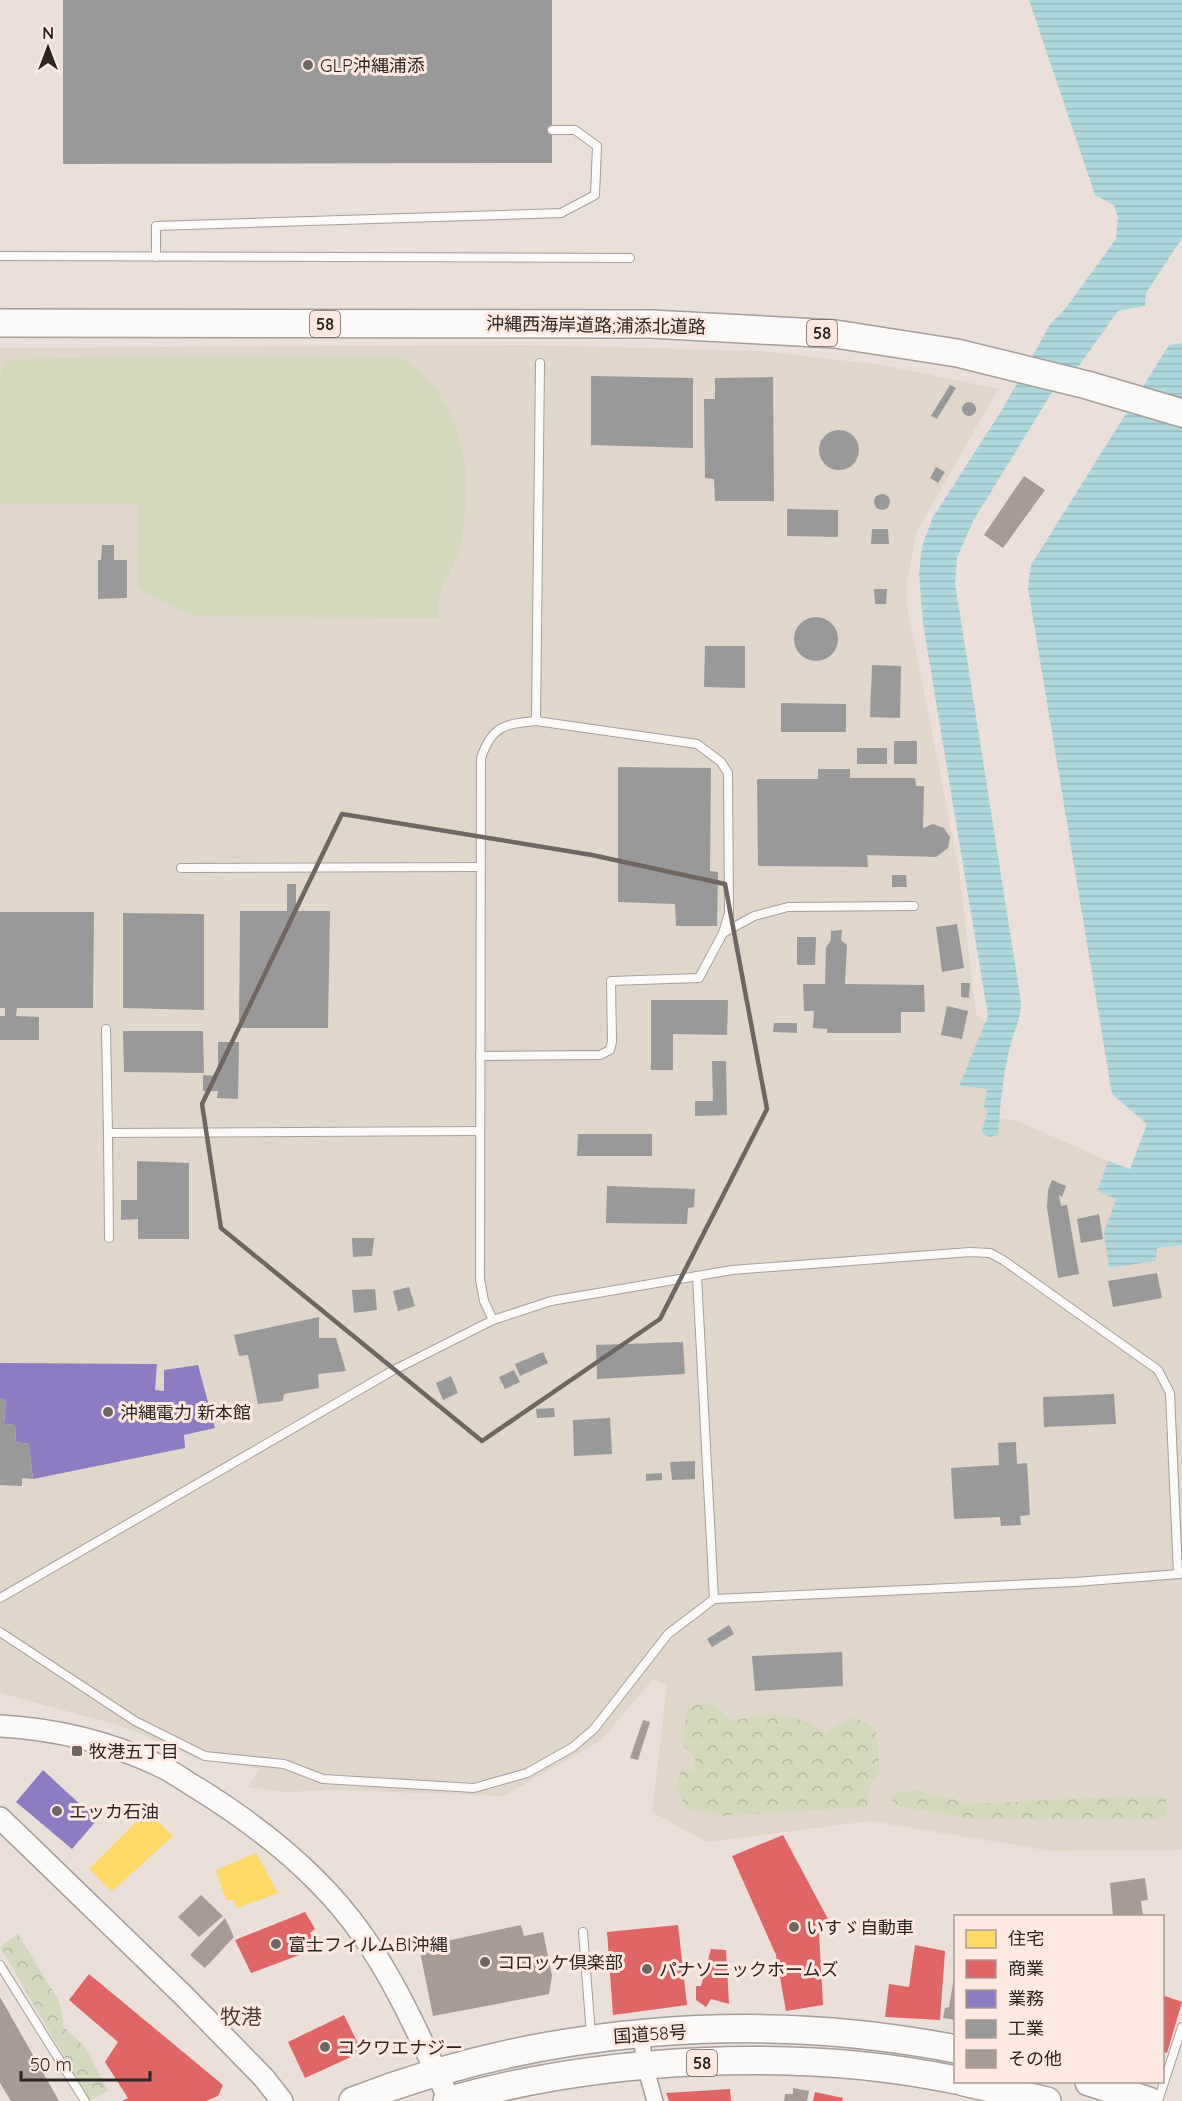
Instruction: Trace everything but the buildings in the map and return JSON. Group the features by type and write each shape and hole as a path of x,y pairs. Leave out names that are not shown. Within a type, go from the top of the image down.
{"highway":[{"name":"沖縄西海岸道路;浦添北道路","path":"0,323 651,324 836,334 909,344 991,361 1182,413"},
{"name":"国道58号","path":"352,2101 436,2071 591,2039 641,2034 798,2030 891,2039 954,2049"},
{"name":"国道58号","path":"449,2101 551,2078 645,2066 722,2061 807,2063 901,2071 954,2080"},
{"path":"968,2083 1046,2101"},
{"path":"1092,2083 1149,2101"}],"street":[{"path":"0,1726 31,1728 92,1740 159,1765 223,1804 268,1837 333,1897 363,1936 400,1996 449,2101"},
{"path":"0,1818 183,1995 264,2078 282,2101"},
{"path":"641,2034 645,2066 655,2101"}],"lane":[{"path":"156,257 156,226 561,213 595,195 597,146 575,130 552,130"},
{"path":"0,256 630,258"},
{"path":"536,721 540,363"},
{"path":"480,1056 600,1055 610,1050 611,981 699,978 723,933 729,913 728,773 721,762 697,744 536,721 499,728 488,737 481,758 480,867 480,1056 480,1279 484,1301 493,1320"},
{"path":"182,868 480,867"},
{"path":"723,933 754,916 788,907 914,906"},
{"path":"106,1029 109,1238"},
{"path":"108,1133 480,1131"},
{"path":"0,1598 392,1371 493,1320 551,1301 697,1275 970,1252 990,1253 1158,1370 1170,1393 1180,1574 1075,1582 714,1599 668,1634 594,1729 573,1747 528,1773 474,1788 323,1779 284,1764 205,1756 135,1721 0,1632"},
{"path":"697,1275 714,1599"},
{"path":"583,1932 591,2039"},
{"path":"0,1965 85,2101"},
{"path":"1164,2082 1182,2026"},
{"path":"1158,2101 1164,2083"}],"highlighted area":[{"path":"342,814 592,855 725,884 767,1109 660,1319 482,1441 221,1228 202,1104"}],"shaded area":[{"path":"525,345 759,351 882,365 998,389 917,531 907,580 907,607 959,870 976,1014 986,1023 959,1086 987,1089 984,1108 988,1109 981,1133 998,1135 999,1118 1020,1122 1108,1161 1097,1191 1116,1199 1157,1248 1182,1245 1182,1850 1051,1851 870,1821 707,1842 652,1812 667,1686 653,1679 600,1741 504,1796 331,1790 286,1792 248,1787 260,1769 194,1757 121,1726 0,1693 0,348"}],"green space":[{"path":"134,356 398,356 427,379 452,418 460,439 466,485 463,531 458,553 440,594 439,618 192,616 137,589 138,504 0,503 0,376 6,360"},
{"path":"703,1702 714,1705 732,1721 780,1714 800,1719 824,1733 852,1717 875,1726 880,1771 869,1787 867,1807 721,1816 686,1808 676,1788 681,1770 694,1772 695,1758 683,1745 686,1710"},
{"path":"916,1790 971,1804 1161,1795 1166,1800 1167,1813 1159,1820 974,1819 899,1806 892,1802 893,1794"},
{"path":"18,1934 59,2001 64,2027 85,2047 108,2091 90,2101 0,1947"}],"water":[{"path":"1029,0 1182,0 1182,238 1146,293 1145,306 1118,311 1078,367 1051,394 973,521 957,558 955,583 1021,1002 1019,1019 1005,1068 998,1135 990,1137 981,1133 988,1110 984,1108 987,1089 959,1086 988,1016 923,623 919,573 922,546 933,517 1002,410 1051,323 1065,309 1116,239 1118,217 1114,205 1095,195"},
{"path":"1182,343 1182,1245 1157,1248 1156,1261 1109,1268 1104,1233 1116,1199 1097,1191 1108,1161 1130,1169 1147,1124 1112,1094 1028,588 1031,565 1169,345"}],"place":[{"name":"GLP沖縄浦添","path":"308,65"},
{"name":"沖縄電力 新本館","path":"108,1412"},
{"name":"牧港五丁目","path":"77,1751"},
{"name":"エッカ石油","path":"57,1811"},
{"name":"いすゞ自動車","path":"794,1927"},
{"name":"富士フィルムBI沖縄","path":"276,1944"},
{"name":"コロッケ倶楽部","path":"485,1962"},
{"name":"パナソニックホームズ","path":"647,1969"},
{"name":"コクワエナジー","path":"325,2047"}],"district":[{"name":"牧港","path":"241,2016"}]}
